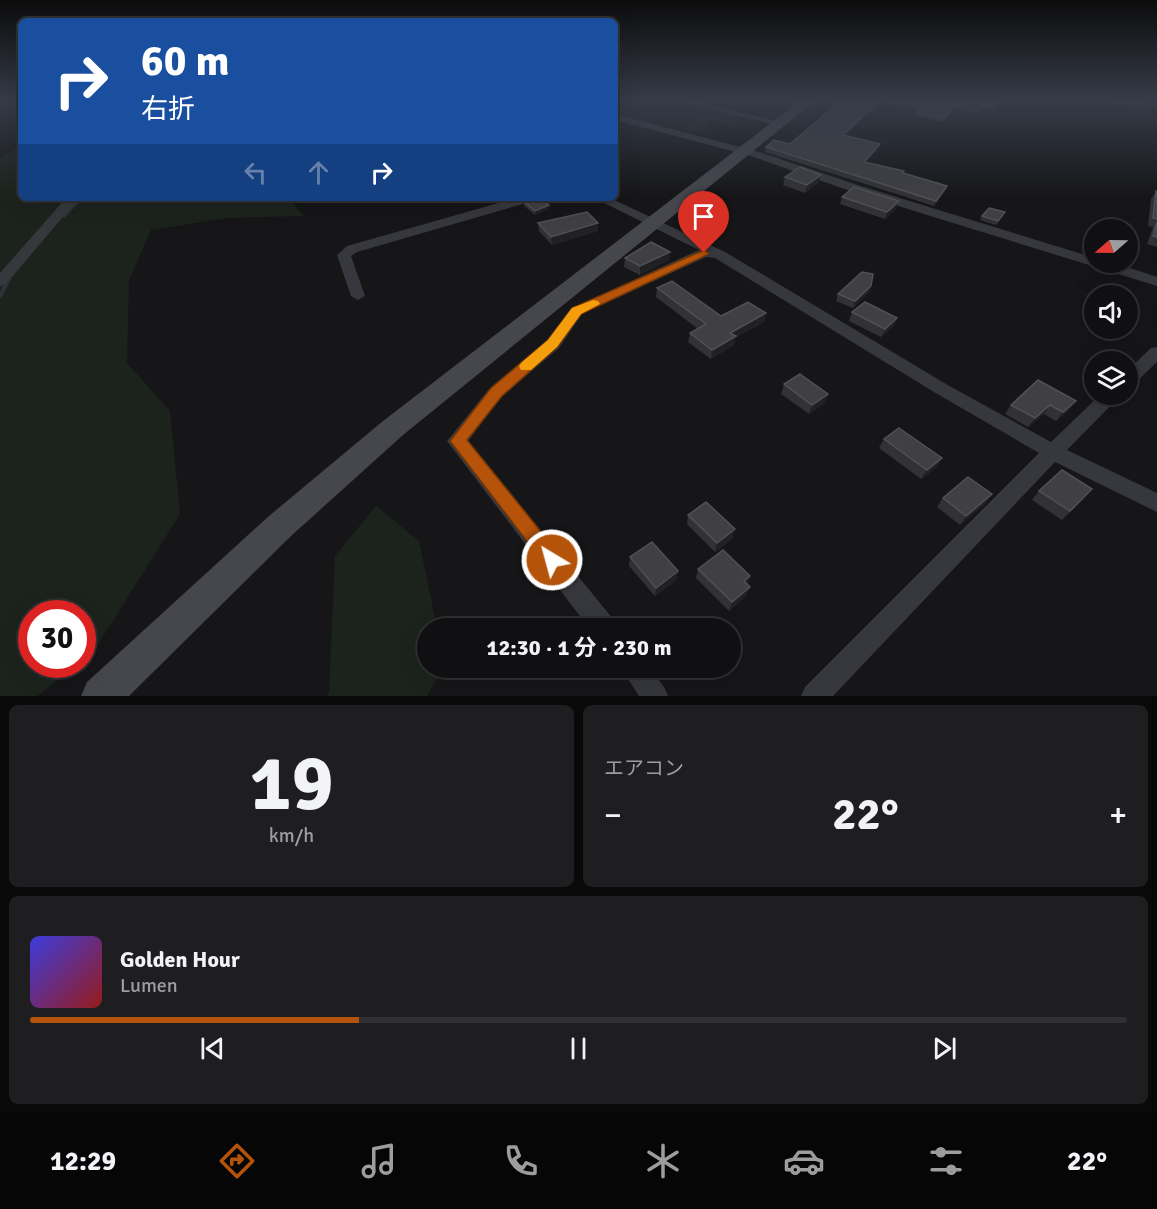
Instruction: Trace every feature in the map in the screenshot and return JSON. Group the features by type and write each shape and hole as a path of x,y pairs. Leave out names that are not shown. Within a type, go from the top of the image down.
{"street":[{"path":"674,132 744,151 860,190 1084,258"},
{"path":"101,696 280,526 393,428 767,132"},
{"path":"0,282 70,201"},
{"path":"358,296 344,255 352,249 519,201"},
{"path":"606,201 713,252 940,388 1053,452 1157,503"},
{"path":"596,618 458,441 496,392 553,344 577,311 704,253 713,252"},
{"path":"1130,273 1157,282"},
{"path":"1138,370 1157,352"},
{"path":"814,696 1102,405"},
{"path":"642,678 655,696"}],"shaded area":[{"path":"18,148 18,201 291,201 304,216 228,218 151,230 129,280 127,363 170,411 180,514 96,648 96,600 18,600 18,678 60,678 37,696 0,696 0,157"},
{"path":"376,506 419,541 435,618 417,618 417,678 437,678 427,696 327,696 335,556"}],"building":[{"path":"804,132 846,132 843,135 880,144 864,162 904,171 903,173 947,186 936,201 766,147 774,140 790,144"},
{"path":"800,167 821,175 807,185 785,177"},
{"path":"854,187 899,201 887,212 842,197"},
{"path":"1157,192 1157,219 1153,218"},
{"path":"543,201 549,205 535,211 524,202"},
{"path":"989,208 1005,212 998,221 982,216"},
{"path":"587,212 598,223 551,237 538,223"},
{"path":"1157,222 1157,237 1153,236"},
{"path":"651,242 670,252 640,266 625,258"},
{"path":"862,272 873,274 871,286 855,301 838,294"},
{"path":"672,281 721,316 748,302 766,313 730,333 736,336 712,350 690,333 706,324 657,288"},
{"path":"865,302 897,318 885,329 852,312"},
{"path":"800,374 828,394 812,405 784,384"},
{"path":"1038,380 1076,401 1063,412 1050,405 1035,418 1011,405"},
{"path":"899,428 942,458 927,470 884,439"},
{"path":"1062,470 1092,489 1070,511 1039,491"},
{"path":"968,477 992,494 966,516 943,498"},
{"path":"706,502 735,529 717,543 688,515"},
{"path":"652,542 678,571 656,588 630,557"},
{"path":"723,550 750,576 744,581 750,587 732,602 698,569"}],"waterway":[{"path":"64,216 77,201"},
{"path":"0,296 9,279"}],"slow traffic":[{"path":"526,366 553,344 577,311 593,304"}],"route":[{"path":"552,560 458,441 496,392 553,344 577,311 704,253"}]}
